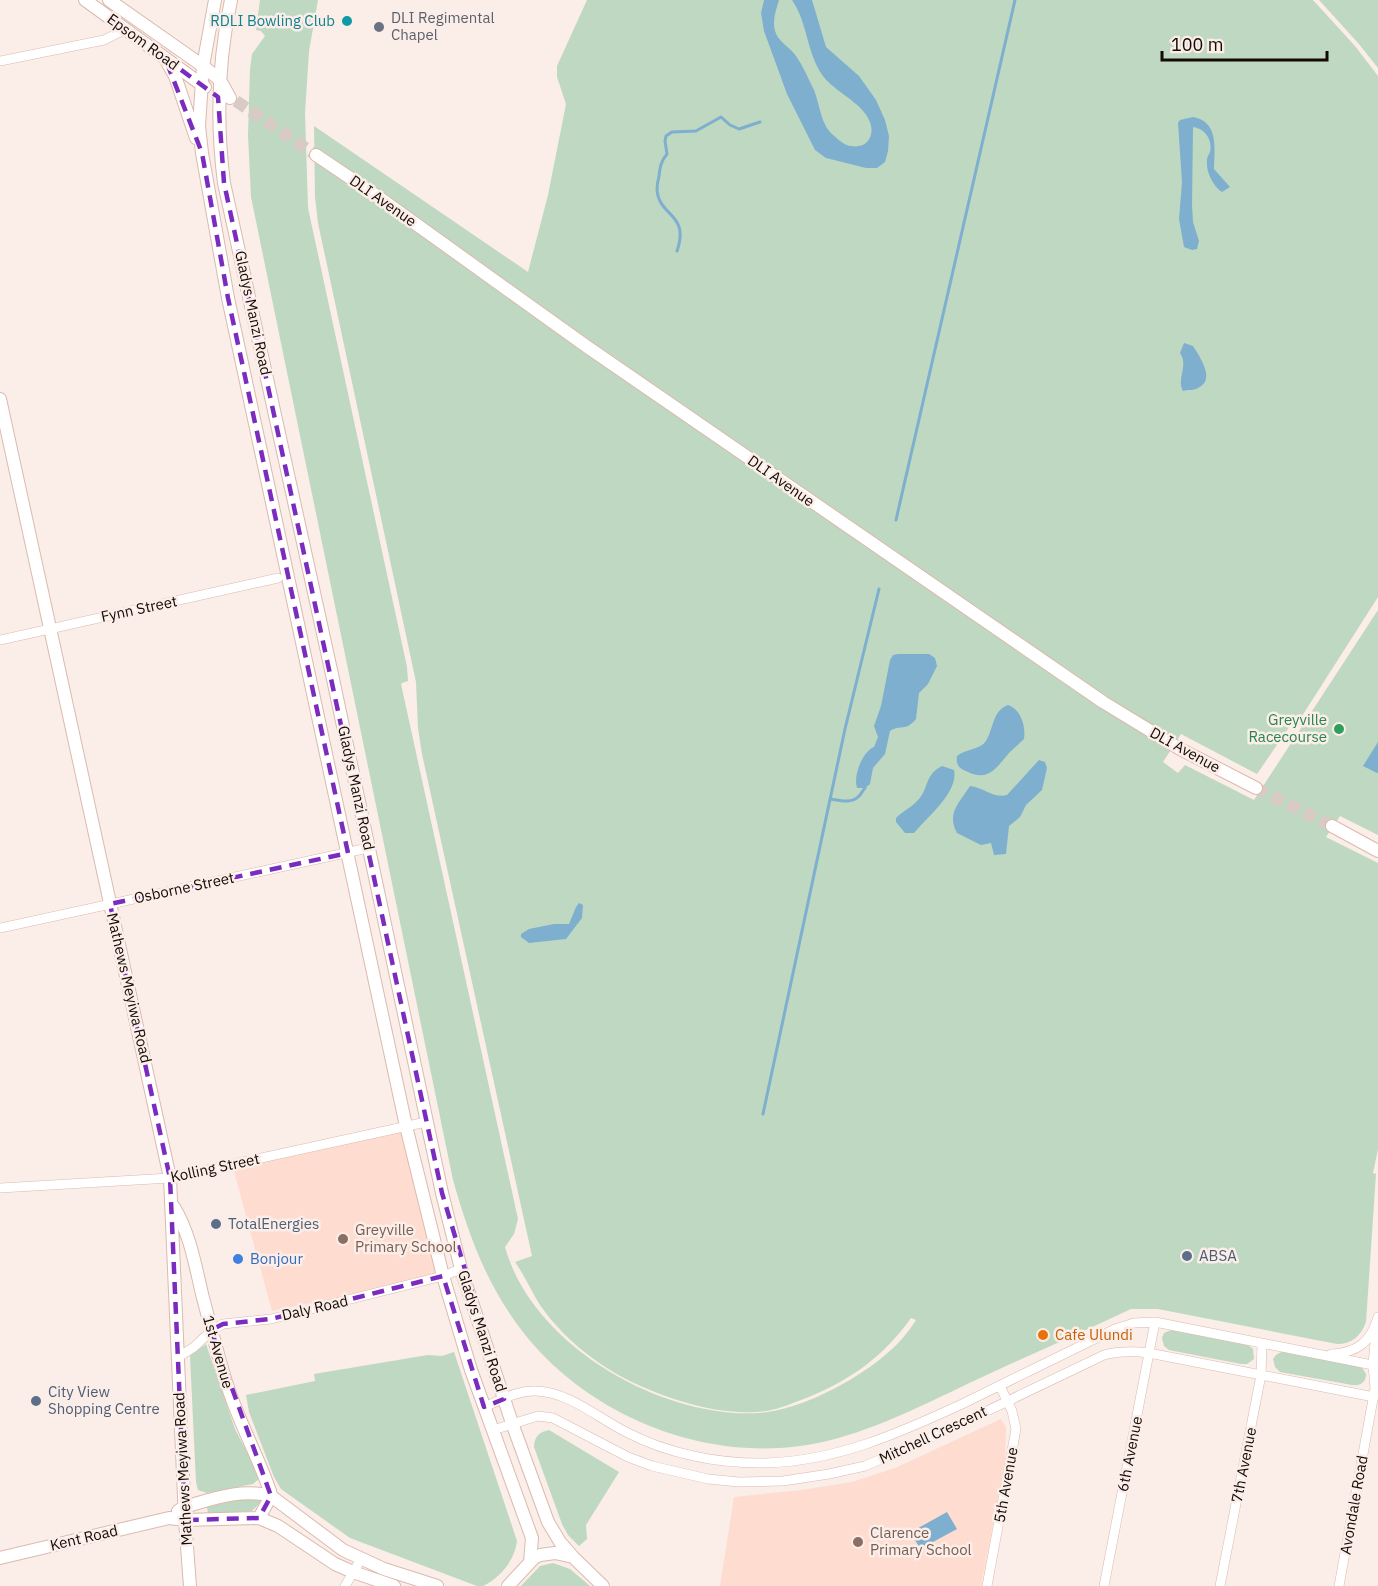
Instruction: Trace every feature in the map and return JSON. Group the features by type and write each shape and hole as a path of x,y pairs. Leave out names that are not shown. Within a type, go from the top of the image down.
{"main road":[{"name":"Epsom Road","path":"85,0 201,84 228,99"},
{"name":"Epsom Road","path":"108,0 220,80"},
{"name":"Gladys Manzi Road","path":"215,0 201,84 199,126 201,153 283,578 348,853 406,1126 443,1276 484,1407 532,1538 530,1562"},
{"path":"228,99 220,80 231,0"},
{"path":"165,58 179,88 201,153"},
{"name":"Gladys Manzi Road","path":"228,99 220,151 224,183 310,573 426,1122 461,1269 512,1423 548,1522 560,1542 603,1586"},
{"name":"DLI Avenue","path":"316,156 374,194 709,431 1103,702 1180,749 1256,788"},
{"path":"228,298 248,293"},
{"name":"Mathews Meyiwa Road","path":"0,399 170,1178 184,1507 190,1586"},
{"path":"283,578 310,573"},
{"path":"1332,826 1378,851"},
{"name":"1st Avenue","path":"172,1205 180,1218 189,1243 230,1395 271,1496"},
{"path":"184,1507 246,1493 271,1496 343,1550 384,1569 437,1586"},
{"path":"259,1518 271,1496"},
{"name":"Kent Road","path":"169,1518 184,1507"},
{"name":"Kent Road","path":"0,1557 169,1518 185,1520"},
{"path":"185,1520 259,1518 278,1526 335,1564 394,1586"},
{"path":"508,1586 530,1562 547,1553 573,1557"}],"street":[{"path":"0,62 104,40 126,29"},
{"name":"Fynn Street","path":"0,639 283,578"},
{"name":"Osborne Street","path":"0,928 368,848"},
{"name":"Kolling Street","path":"0,1188 170,1178 426,1122"},
{"name":"Daly Road","path":"177,1358 194,1347 211,1331 231,1322 271,1319 443,1276 461,1269"},
{"name":"Mitchell Crescent","path":"1311,1354 1352,1351 1370,1338 1378,1317"},
{"name":"Avondale Road","path":"1339,1586 1376,1389 1378,1317"},
{"name":"Mitchell Crescent","path":"484,1407 523,1392 548,1392 574,1402 614,1426 649,1443 686,1454 735,1462 766,1463 801,1461 837,1454 886,1438 1000,1386 1114,1329 1134,1323 1155,1322 1375,1366"},
{"name":"6th Avenue","path":"1104,1586 1155,1322"},
{"name":"7th Avenue","path":"1220,1586 1262,1375 1262,1344"},
{"name":"Mitchell Crescent","path":"493,1430 538,1416 553,1418 628,1457 652,1466 708,1479 733,1482 783,1481 865,1466 1104,1355 1130,1351 1149,1353 1262,1375 1376,1389"},
{"name":"5th Avenue","path":"987,1586 1016,1429 1008,1401 1000,1386"},
{"path":"603,1443 614,1426"},
{"path":"733,1482 735,1462"},
{"path":"345,1586 361,1559"}],"highlighted area":[{"path":"165,58 218,97 224,183 442,1193 504,1399 484,1407 443,1276 271,1319 223,1324 211,1330 271,1496 259,1518 185,1520 170,1178 110,904 348,853 228,298 202,153"}],"shaded area":[{"name":"Greyville Primary School","path":"406,1126 442,1276 272,1311 232,1164"},
{"name":"Clarence Primary School","path":"1001,1419 1006,1427 1005,1461 981,1586 720,1586 734,1497 852,1482 895,1468"}],"green space":[{"path":"260,0 318,0 309,51 305,113 308,208 407,667 408,681 401,684 518,1219 514,1234 505,1247 520,1283 542,1315 571,1344 605,1369 643,1389 682,1403 721,1412 771,1412 820,1396 880,1360 903,1338 916,1320 911,1318 890,1344 866,1365 825,1390 766,1411 722,1410 698,1406 650,1390 608,1369 591,1357 551,1319 540,1305 515,1262 532,1256 422,754 418,728 416,682 318,223 315,197 314,126 528,272 548,195 566,104 557,77 557,66 587,0 1313,0 1355,46 1378,76 1378,597 1295,727 1290,726 1257,774 1181,734 1163,762 1178,773 1185,765 1254,800 1378,610 1378,835 1340,816 1326,837 1378,863 1378,1149 1373,1173 1376,1174 1366,1322 1355,1338 1347,1343 1337,1344 1158,1309 1131,1309 885,1422 847,1436 783,1448 739,1447 694,1440 652,1427 611,1407 573,1382 540,1352 512,1317 484,1268 470,1234 453,1180 251,197 248,135 250,69 252,54 265,36 261,31 256,30"},
{"path":"1319,0 1378,0 1378,68 1359,44"},
{"path":"1171,1330 1247,1344 1253,1349 1254,1359 1247,1364 1241,1364 1169,1350 1164,1346 1162,1338 1164,1333"},
{"path":"206,1344 235,1429 260,1478 253,1484 207,1493 198,1490 196,1482 190,1356"},
{"path":"1283,1351 1361,1366 1366,1374 1365,1379 1360,1384 1352,1385 1280,1372 1275,1367 1273,1359"},
{"path":"454,1352 517,1541 506,1568 483,1586 477,1586 350,1538 281,1489 274,1477 249,1412 246,1395 315,1381 314,1374 428,1355 442,1356"},
{"path":"549,1430 619,1472 586,1525 587,1539 579,1546 568,1535 562,1524 534,1447 538,1435"},
{"path":"253,1498 263,1500 252,1511 208,1514 207,1507"},
{"path":"553,1563 570,1569 590,1586 521,1586 540,1566"}],"water":[{"path":"764,0 779,0 774,19 775,31 803,68 828,129 846,144 862,145 871,135 869,120 854,102 828,82 817,67 801,18 792,0 812,0 826,47 859,76 876,100 885,120 889,136 888,151 885,162 877,168 866,168 826,158 815,150 787,94 764,31 761,13"},
{"path":"1193,117 1202,120 1212,131 1214,169 1230,187 1222,192 1213,182 1207,165 1211,147 1209,139 1201,130 1193,127 1192,205 1193,222 1199,241 1197,249 1192,250 1184,247 1179,219 1182,182 1178,123 1180,120"},
{"path":"1184,343 1193,346 1205,368 1206,380 1196,389 1183,391 1181,382 1183,363 1180,353"},
{"path":"929,654 935,658 937,666 928,684 919,693 916,719 906,727 890,731 885,754 873,768 870,784 865,788 857,788 856,777 860,765 866,754 874,747 878,737 874,726 881,706 890,660 893,655"},
{"path":"1008,705 1016,710 1022,719 1024,739 986,775 974,774 961,769 957,763 957,756 986,741 999,711"},
{"path":"1378,742 1378,773 1377,773 1363,766"},
{"path":"1039,760 1045,762 1047,768 1042,790 1026,805 1020,817 1009,826 1006,854 994,855 991,843 981,845 957,833 954,826 954,814 970,786 993,794 1007,795"},
{"path":"942,766 954,770 952,787 947,796 914,833 905,833 896,822 896,818 918,800 929,778"},
{"path":"579,903 583,905 582,918 566,939 529,943 521,937 521,934 529,929 554,924 569,924"},
{"path":"947,1512 957,1529 920,1549 911,1532"}],"waterway":[{"path":"896,520 1015,0"},
{"path":"677,251 680,229 673,216 663,206 657,190 661,164 667,154 666,136 672,132 696,131 721,117 739,129 760,122"},
{"path":"763,1114 845,729 879,589"},
{"path":"830,799 852,800 859,796 865,788"}],"tunnel":[{"path":"236,101 316,155"},
{"path":"1256,788 1332,826"}],"place":[{"name":"RDLI Bowling Club","path":"347,21"},
{"name":"DLI Regimental Chapel","path":"379,27"},
{"name":"Greyville Racecourse","path":"1339,729"},
{"name":"TotalEnergies","path":"216,1224"},
{"name":"Greyville Primary School","path":"343,1239"},
{"name":"ABSA","path":"1187,1256"},
{"name":"Bonjour","path":"238,1259"},
{"name":"Cafe Ulundi","path":"1043,1335"},
{"name":"City View Shopping Centre","path":"36,1401"},
{"name":"Clarence Primary School","path":"858,1542"}]}
